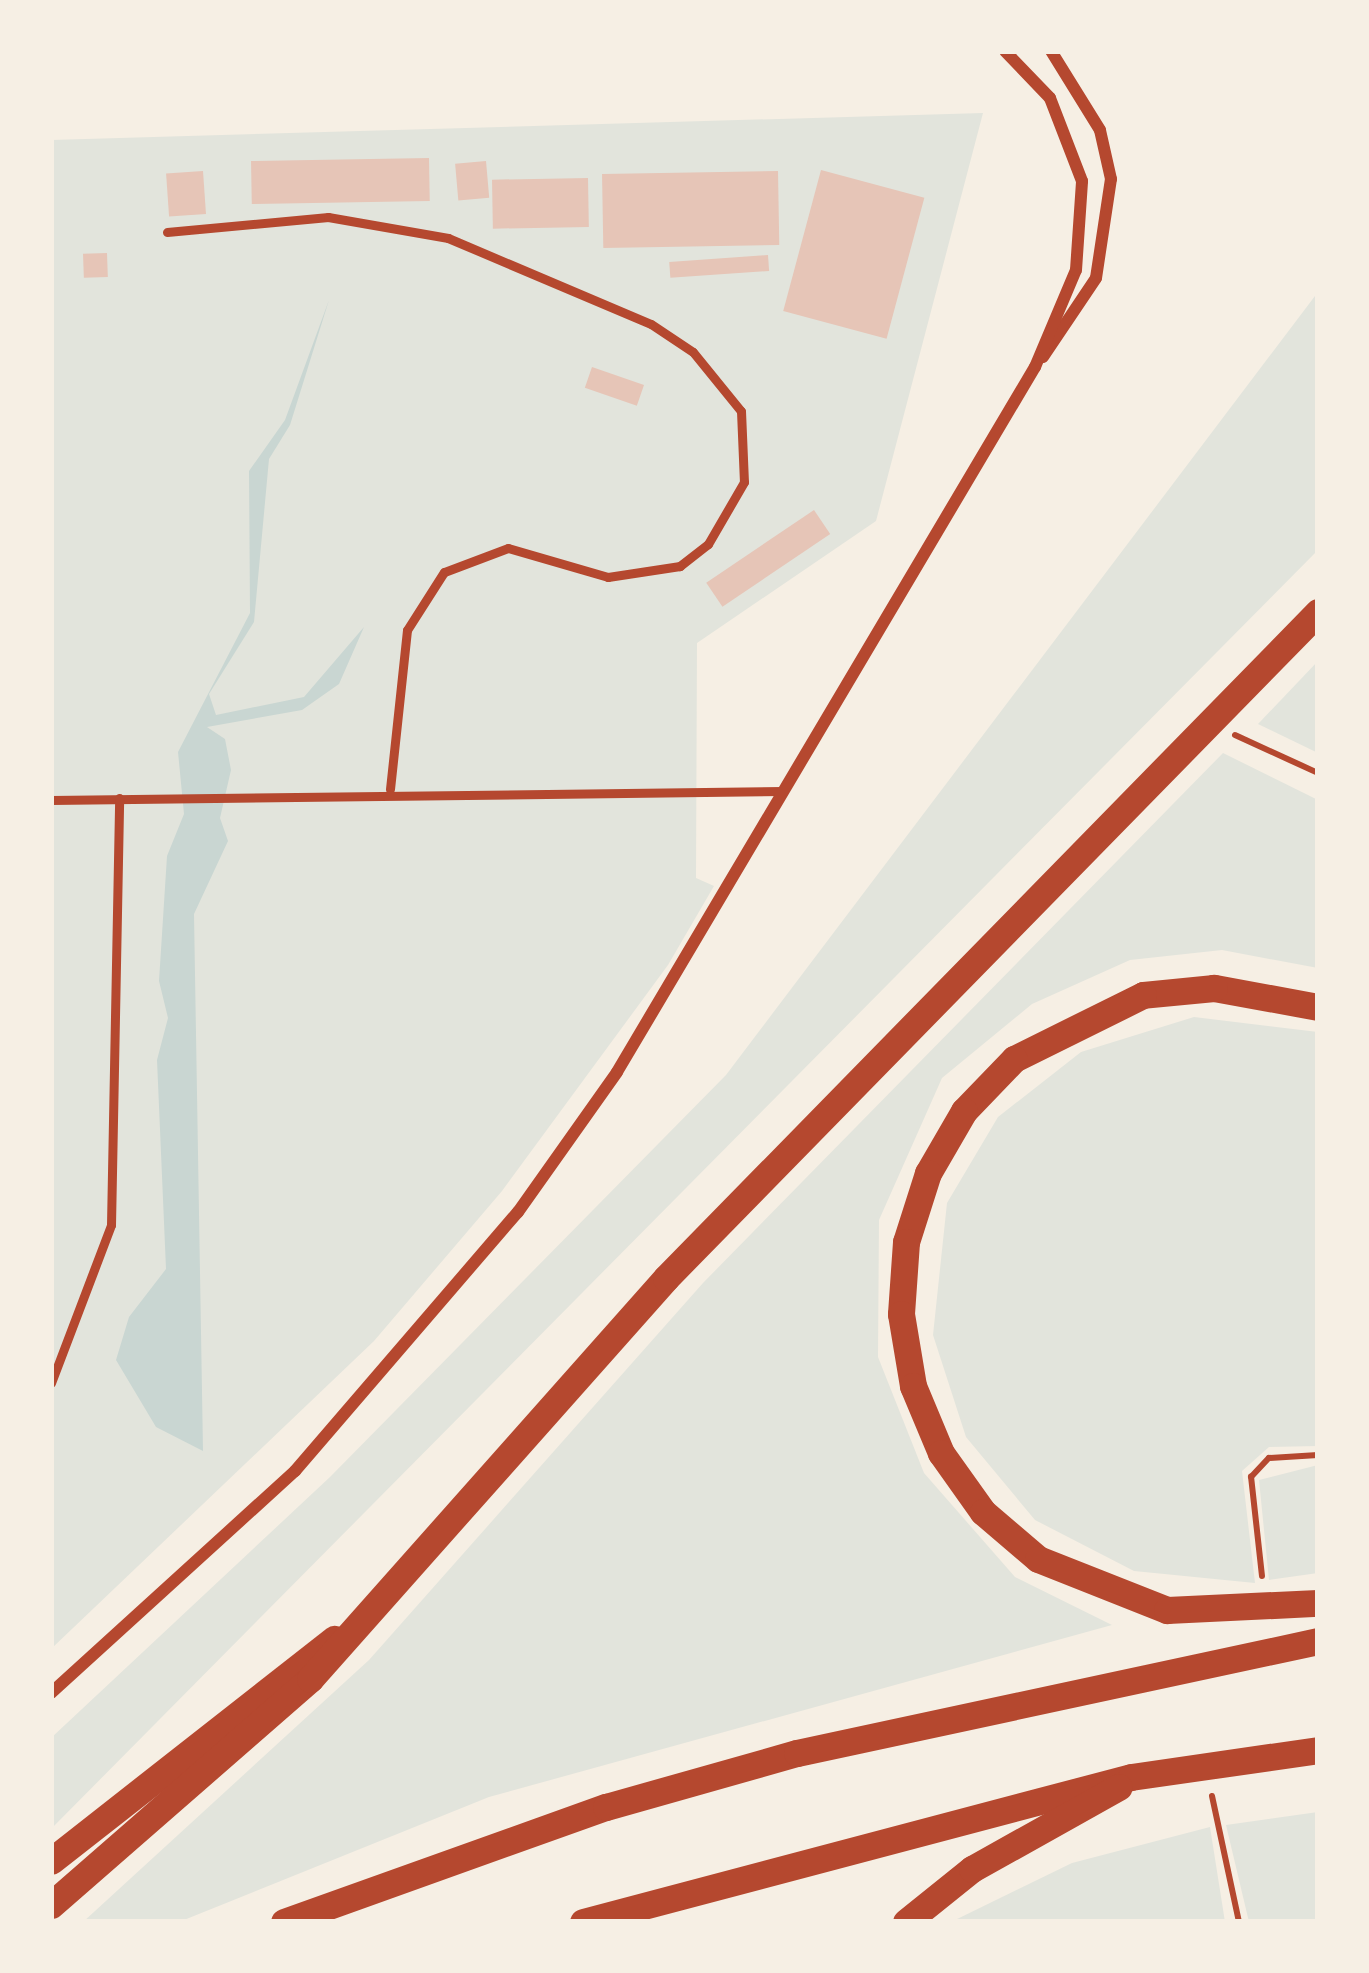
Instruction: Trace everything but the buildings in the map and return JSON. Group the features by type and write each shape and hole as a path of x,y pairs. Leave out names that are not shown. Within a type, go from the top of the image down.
{"highway":[{"path":"51,1905 239,1747 364,1622 666,1278 1318,612"},
{"path":"1318,1007 1214,988 1143,995 1014,1059 964,1111 928,1173 906,1242 901,1314 913,1386 941,1453 983,1512 1038,1558 1167,1610 1318,1603"},
{"path":"51,1861 284,1671 364,1622"},
{"path":"284,1922 564,1821 797,1753 1318,1641"},
{"path":"583,1922 1131,1777 1313,1751"},
{"path":"906,1922 961,1877 1131,1777"}],"street":[{"path":"51,1694 295,1471 424,1328 617,1072 1035,368 1076,270 1082,182 1050,98 1005,51"},
{"path":"1035,368 1074,319 1109,230 1100,130 1051,51"}],"lane":[{"path":"167,232 328,217 448,238 652,324 693,352 741,411 744,482 708,544 680,566 608,577 508,548 444,572 406,631 390,789"},
{"path":"51,800 390,789 786,791"},
{"path":"51,1383 111,1225 119,798"}],"path":[{"path":"1210,724 1318,773"},
{"path":"1263,1582 1251,1477 1269,1458 1318,1455"},
{"path":"1219,1826 1239,1922"}],"shaded area":[{"path":"983,113 876,521 697,643 696,878 714,886 668,965 502,1191 374,1341 51,1649 51,140"},
{"path":"1318,292 1318,550 51,1829 51,1738 330,1477 726,1075"},
{"path":"329,300 290,425 269,459 254,622 209,694 216,715 304,697 364,627 339,684 302,710 207,727 225,739 231,770 220,818 228,841 194,914 203,1451 156,1427 116,1360 129,1317 166,1269 157,1060 168,1018 159,981 167,856 184,814 178,752 250,613 249,471 285,420"},
{"path":"1318,661 1318,753 1258,724"},
{"path":"1223,753 1318,800 1318,968 1222,950 1130,960 1032,1004 942,1078 879,1220 878,1357 924,1473 1015,1577 1112,1625 489,1797 179,1922 83,1922 369,1660 703,1283"},
{"path":"1194,1017 1318,1032 1318,1446 1269,1447 1242,1471 1255,1583 1134,1571 1035,1520 966,1437 933,1335 947,1203 998,1117 1081,1052"},
{"path":"1318,1465 1318,1573 1269,1580 1259,1480"},
{"path":"1318,1812 1318,1922 1249,1922 1226,1825"},
{"path":"1210,1827 1225,1922 951,1922 1072,1863"}]}
